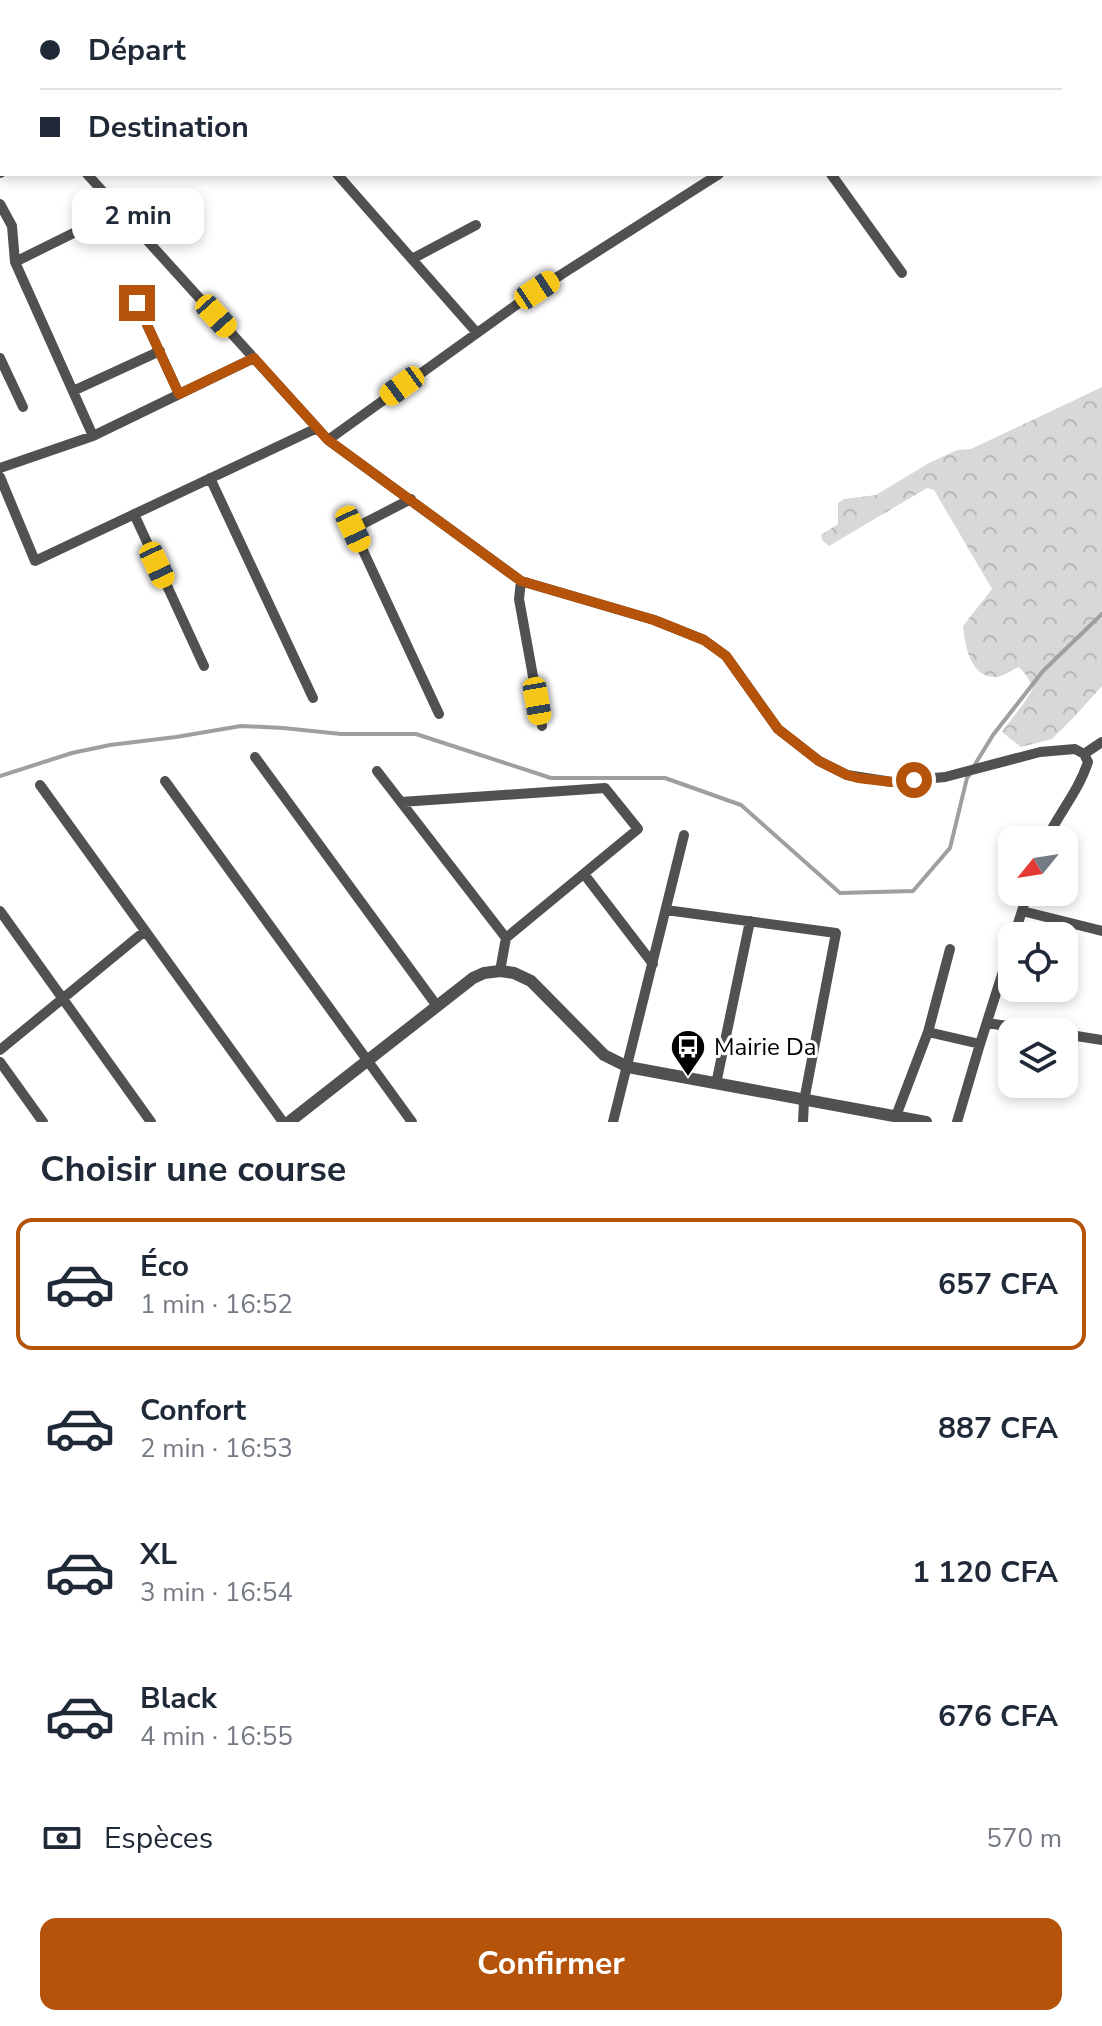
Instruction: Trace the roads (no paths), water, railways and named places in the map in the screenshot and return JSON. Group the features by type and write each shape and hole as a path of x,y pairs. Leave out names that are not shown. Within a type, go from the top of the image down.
{"street":[{"path":"89,176 328,440 521,581 654,620 704,640 726,656 778,729 819,761 847,775 892,782 945,777 1040,752 1075,749 1084,754 1088,762 1084,776 1053,826"},
{"path":"339,176 477,333"},
{"path":"328,440 537,290 714,176"},
{"path":"832,176 902,273"},
{"path":"0,204 12,226 15,262 93,436"},
{"path":"15,262 120,210"},
{"path":"412,259 476,225"},
{"path":"137,303 179,394"},
{"path":"73,391 160,351"},
{"path":"0,358 23,407"},
{"path":"0,468 93,436 254,358"},
{"path":"0,477 35,561 317,428"},
{"path":"210,478 313,698"},
{"path":"411,499 353,529 439,714"},
{"path":"134,514 204,666"},
{"path":"521,581 519,599 542,726"},
{"path":"1084,754 1102,742"},
{"path":"255,757 437,1006"},
{"path":"377,771 506,938"},
{"path":"165,781 412,1122"},
{"path":"40,785 286,1122 473,978 500,971 531,981 604,1055 628,1067 926,1122"},
{"path":"401,802 605,788 638,829 506,938 500,971"},
{"path":"613,1122 684,835"},
{"path":"584,874 653,964"},
{"path":"1018,922 1024,906"},
{"path":"666,910 836,933 804,1101 803,1122"},
{"path":"0,911 151,1122"},
{"path":"1022,911 1102,931"},
{"path":"716,1084 750,921"},
{"path":"0,1050 145,931"},
{"path":"896,1116 928,1032 950,949"},
{"path":"957,1122 998,988"},
{"path":"987,1023 998,1025"},
{"path":"928,1032 980,1044"},
{"path":"1078,1036 1102,1040"},
{"path":"0,1062 43,1122"}],"waterway":[{"path":"974,766 993,735 1043,671 1102,614"},
{"path":"0,776 72,753 110,745 241,726 341,734 416,734 551,778 665,778 741,805 840,893 913,891 950,848 970,774"}],"place":[{"name":"Mairie Da","path":"688,1078"}]}
